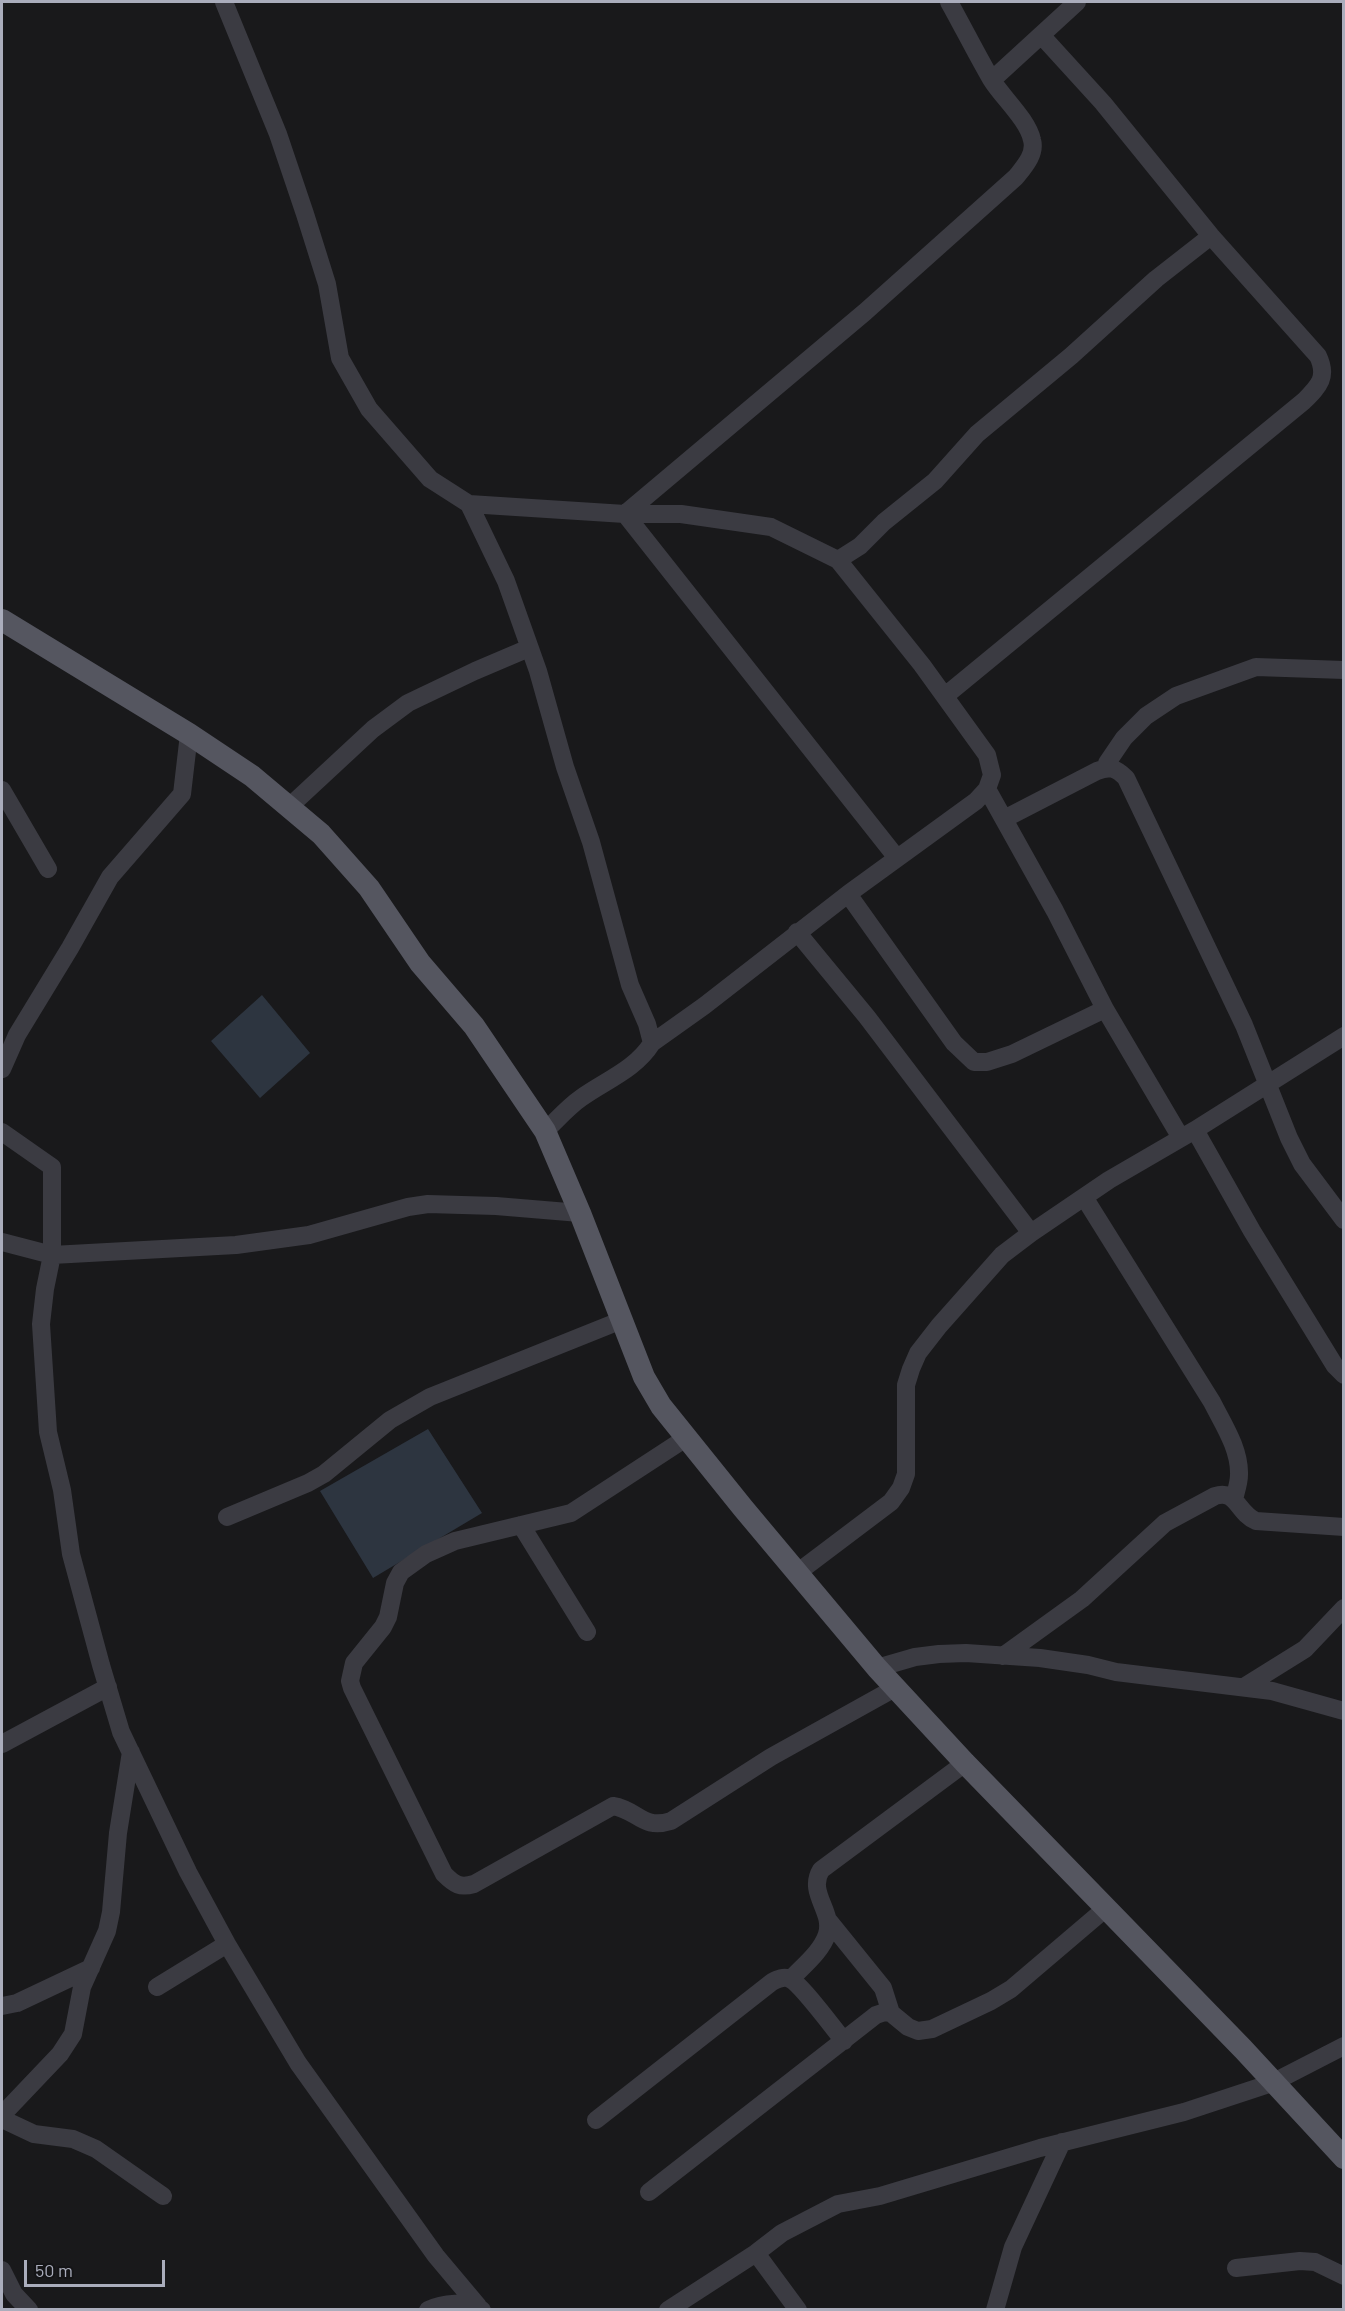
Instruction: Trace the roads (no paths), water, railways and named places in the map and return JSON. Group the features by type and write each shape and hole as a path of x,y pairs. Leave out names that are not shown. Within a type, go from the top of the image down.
{"main road":[{"path":"2,620 189,734 252,776 321,834 369,888 420,963 474,1026 545,1131 580,1213 644,1377 661,1406 797,1573 895,1688 1105,1909 1174,1977 1344,2158"}],"street":[{"path":"224,2 278,134 305,214 327,284 340,358 369,410 430,479 469,504 625,514 681,514 771,527 838,560 945,696 987,755 992,775 987,789 976,801 797,932 704,1006 652,1043 645,1054 633,1065 580,1099 545,1131"},
{"path":"625,514 806,363 1016,177 1032,153 1033,142 1028,130 992,80 949,2"},
{"path":"992,80 1077,2"},
{"path":"945,696 1304,401 1317,388 1322,376 1323,366 1318,356 1211,236 1103,103 1041,35"},
{"path":"838,560 860,546 884,522 934,481 977,434 1071,356 1156,279 1211,236"},
{"path":"469,504 506,581 529,648 565,767 591,842 630,985 647,1024 652,1043"},
{"path":"625,514 897,858"},
{"path":"289,807 373,729 408,703 475,670 529,648"},
{"path":"1108,767 1107,763 1124,738 1146,716 1176,696 1256,667 1344,670"},
{"path":"2,1069 17,1035 110,877 182,794 189,734"},
{"path":"1004,819 1108,767 1117,770 1126,778 1244,1025 1302,1164 1344,1220"},
{"path":"987,789 1055,911 1105,1009 1258,1241 1335,1366 1344,1376"},
{"path":"2,790 48,869"},
{"path":"848,894 954,1043 974,1062 987,1062 1012,1054 1105,1009"},
{"path":"797,932 867,1017 1031,1233"},
{"path":"797,1573 891,1502 901,1488 906,1474 906,1385 918,1353 995,1263 1031,1233 1084,1197 1344,1036"},
{"path":"2,1132 52,1167 52,1255 41,1324 42,1370 48,1432 62,1490 71,1554 121,1732 188,1872 227,1944 298,2063 436,2256 480,2308"},
{"path":"1084,1197 1220,1418 1238,1462 1239,1477 1234,1498"},
{"path":"2,1242 52,1255 236,1245 309,1235 408,1207 428,1204 496,1206 580,1213"},
{"path":"227,1517 308,1483 324,1473 374,1431 430,1397 622,1320"},
{"path":"686,1438 572,1513 455,1541 426,1554 401,1572 395,1583 388,1617 383,1627 354,1663 350,1682 444,1874 455,1885 464,1887 474,1884 613,1806 658,1825 671,1821 771,1757 895,1688"},
{"path":"1003,1656 1082,1599 1165,1523 1215,1496 1222,1494 1234,1498 1247,1517 1256,1521 1344,1527"},
{"path":"520,1526 587,1632"},
{"path":"1244,1687 1305,1648 1344,1608"},
{"path":"877,1668 939,1653 1062,1660 1116,1672 1272,1691 1344,1711"},
{"path":"2,1744 108,1687"},
{"path":"130,1752 107,1932 82,1987 73,2034 67,2046 2,2117 34,2134 73,2139 96,2149 163,2196"},
{"path":"791,1979 821,1946 828,1934 828,1920 816,1886 816,1878 821,1870 965,1763"},
{"path":"649,2192 876,2015 891,2013 908,2027 918,2031 932,2029 992,2001 1011,1989 1105,1909"},
{"path":"828,1920 883,1988 891,2013"},
{"path":"157,1987 227,1944"},
{"path":"2,2006 17,2003 91,1968"},
{"path":"596,2120 772,1982 783,1977 791,1979 844,2041"},
{"path":"668,2310 756,2253 782,2233 838,2204 880,2196 1062,2142 1184,2112 1272,2083 1344,2046"},
{"path":"995,2310 1013,2247 1062,2142"},
{"path":"756,2253 798,2310"},
{"path":"1236,2268 1300,2261 1315,2262 1344,2276"},
{"path":"2,2270 14,2294 29,2310"},
{"path":"428,2310 455,2304 480,2308"}]}
